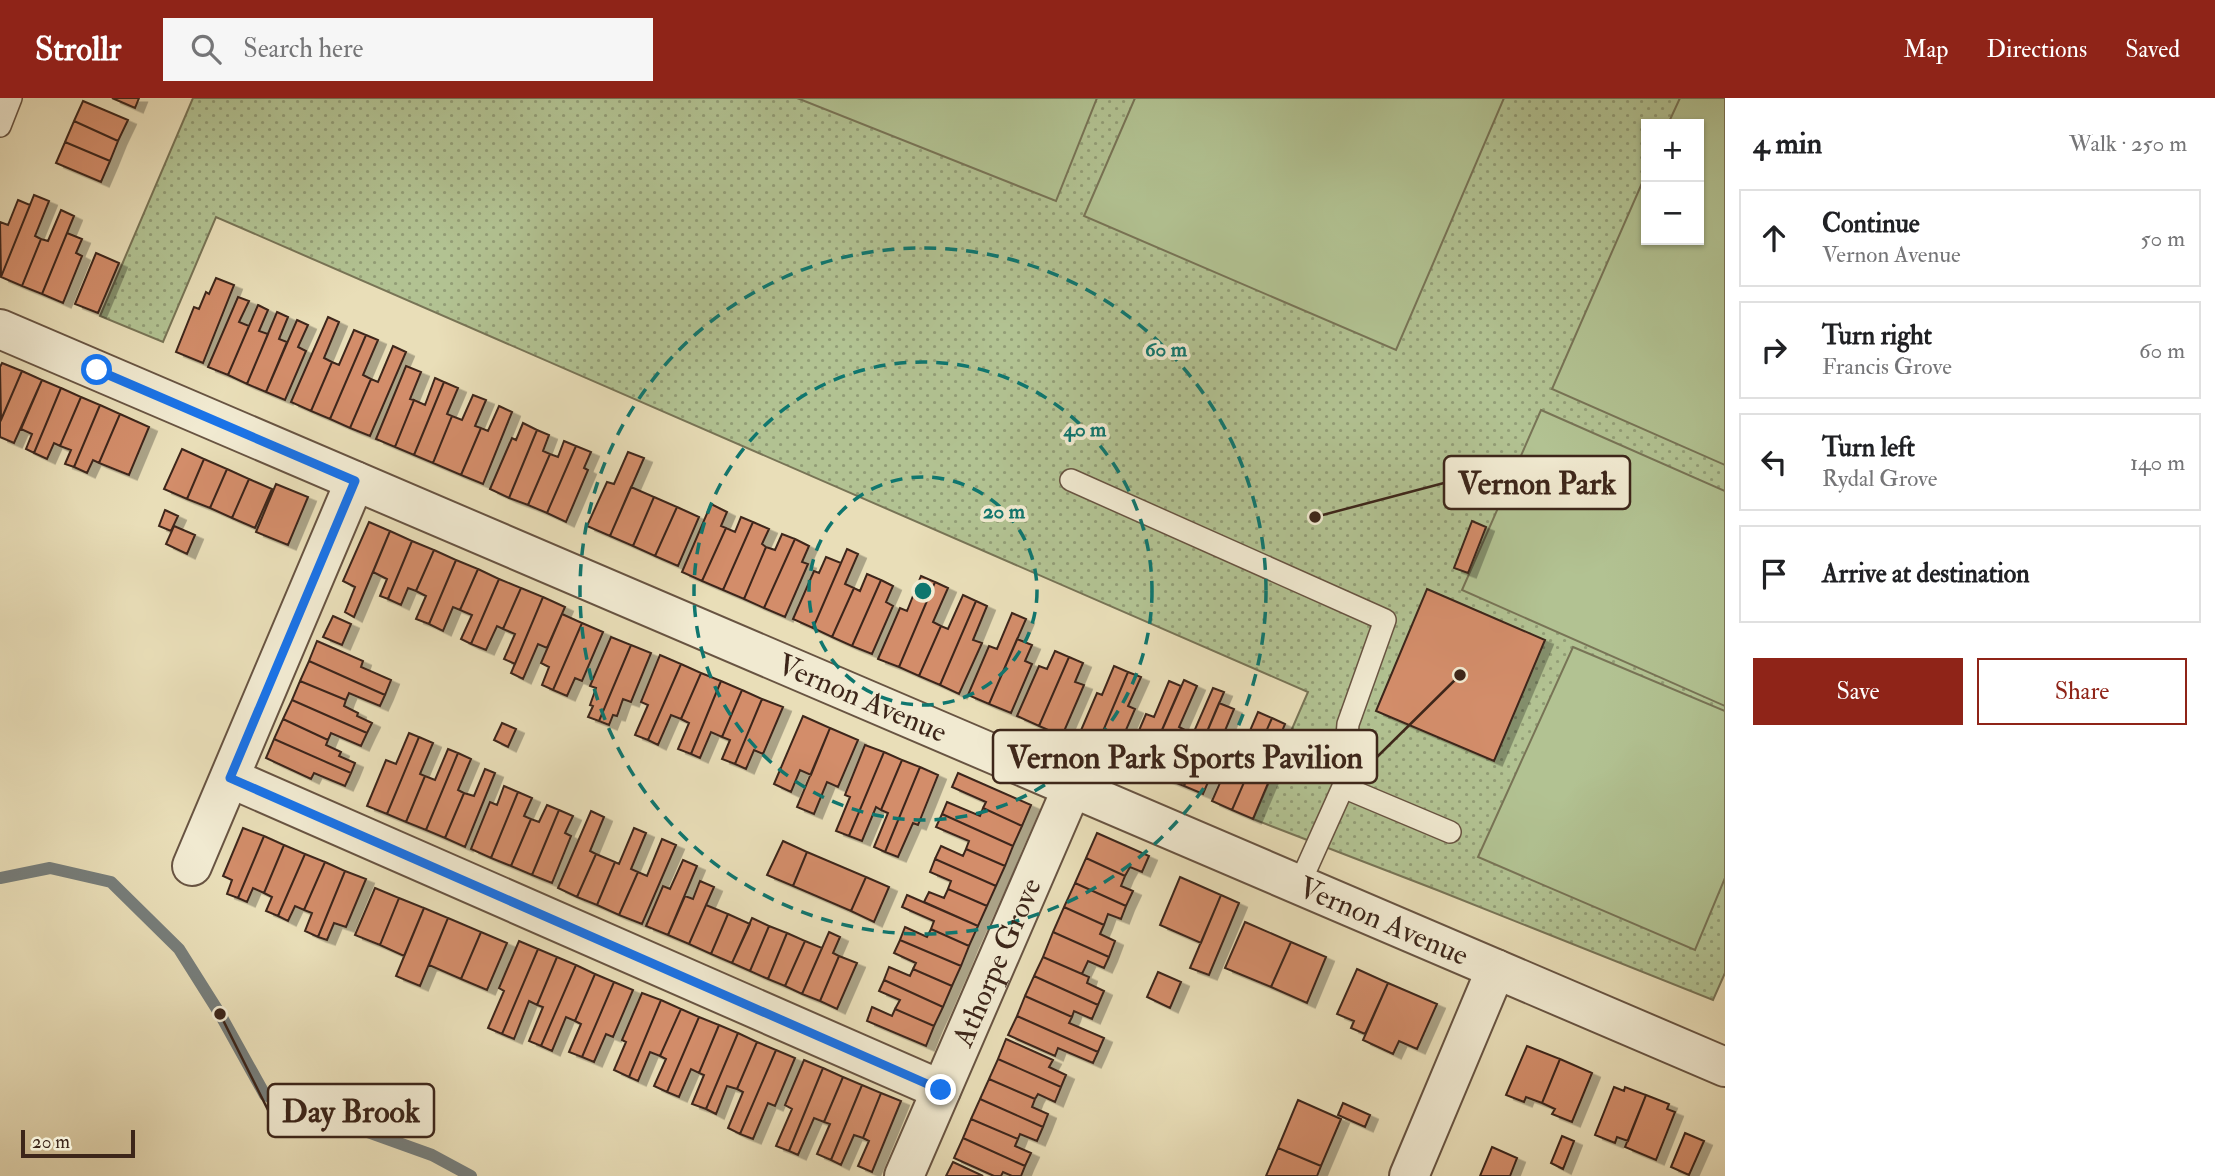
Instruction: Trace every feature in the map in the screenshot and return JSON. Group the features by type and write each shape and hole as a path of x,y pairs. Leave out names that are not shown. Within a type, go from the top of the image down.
{"street":[{"name":"Vernon Avenue","path":"0,329 1725,1067"},
{"path":"192,866 355,481"},
{"path":"230,778 941,1090"},
{"name":"Athorpe Grove","path":"904,1176 1072,788"},
{"path":"1409,1176 1496,969"}],"lane":[{"path":"0,126 11,98"},
{"path":"1072,480 1385,620 1348,724 1343,786 1299,885"},
{"path":"1343,786 1450,832"}],"green space":[{"path":"193,98 1725,98 1725,973 1713,1000 1253,819 1308,692 216,217 163,342 100,316"},
{"path":"797,98 1097,98 1056,201"},
{"path":"1135,98 1504,98 1396,350 1084,216"},
{"path":"1680,98 1725,98 1725,465 1552,389 1641,185 1641,245 1704,245 1704,119 1670,119"},
{"path":"1541,410 1725,491 1725,706 1462,590"},
{"path":"1573,647 1725,711 1725,878 1695,950 1478,857"}],"building":[{"path":"112,98 139,98 135,108"},
{"path":"83,101 128,120 118,141 74,121"},
{"path":"74,121 118,141 110,161 65,142"},
{"path":"65,142 110,161 101,182 56,163"},
{"path":"34,195 49,201 35,236 41,239 22,286 1,277"},
{"path":"18,200 30,205 1,277 0,222 8,225"},
{"path":"61,210 74,216 42,294 22,286 41,239 48,241"},
{"path":"67,233 82,239 76,253 82,256 63,303 42,294"},
{"path":"96,253 119,263 98,313 75,304"},
{"path":"216,278 234,285 203,363 176,352 194,307 199,309"},
{"path":"238,297 249,301 239,322 249,326 228,375 208,367"},
{"path":"258,305 268,310 259,331 268,334 247,384 228,375"},
{"path":"277,312 288,317 279,339 287,342 266,392 247,384"},
{"path":"328,317 339,322 324,358 332,362 311,411 291,402"},
{"path":"297,320 308,325 298,347 306,351 285,400 266,392"},
{"path":"354,330 366,335 330,419 311,411 332,362 339,365"},
{"path":"366,335 378,340 363,375 371,379 350,428 330,419"},
{"path":"393,346 406,352 370,436 350,428 371,379 378,382"},
{"path":"2,363 22,371 1,420 0,367"},
{"path":"406,366 421,372 410,399 414,400 395,447 376,439"},
{"path":"22,371 42,380 14,443 0,437 0,422"},
{"path":"435,378 444,382 414,455 395,447 414,400 425,405"},
{"path":"42,380 61,388 34,453 26,449 32,434 21,429"},
{"path":"444,382 458,388 447,414 452,416 433,463 414,455"},
{"path":"61,388 81,397 60,446 54,443 47,459 34,453"},
{"path":"473,395 486,400 475,426 481,428 461,475 433,463 452,416 462,420"},
{"path":"81,397 100,405 74,467 65,464 71,450 60,446"},
{"path":"100,405 120,414 99,463 93,460 87,473 74,467"},
{"path":"499,406 512,412 483,484 461,475 481,428 488,431"},
{"path":"120,414 149,427 129,475 99,463"},
{"path":"523,423 537,430 509,498 490,489 512,438 516,440"},
{"path":"537,430 549,435 543,451 550,454 528,505 509,498"},
{"path":"564,441 576,446 547,513 528,505 550,454 558,457"},
{"path":"576,446 591,452 584,468 588,470 566,522 547,513"},
{"path":"182,449 204,459 187,499 164,489"},
{"path":"628,452 644,458 610,536 587,526 607,482 614,484"},
{"path":"204,459 227,469 210,508 187,499"},
{"path":"227,469 249,479 232,518 210,508"},
{"path":"249,479 272,489 255,528 232,518"},
{"path":"276,484 308,497 288,545 256,532"},
{"path":"631,487 654,497 633,546 610,536"},
{"path":"654,497 677,507 655,556 633,546"},
{"path":"711,504 727,512 721,526 726,528 702,581 682,572"},
{"path":"677,507 699,517 678,566 655,556"},
{"path":"165,510 178,516 171,531 159,526"},
{"path":"741,517 753,522 723,590 702,581 726,528 735,532"},
{"path":"1472,521 1486,527 1468,573 1454,568"},
{"path":"369,522 390,531 354,617 345,612 355,587 343,581"},
{"path":"753,522 769,529 762,544 766,547 744,599 723,590"},
{"path":"174,526 195,535 187,554 166,544"},
{"path":"390,531 412,541 388,599 380,596 387,579 373,572"},
{"path":"782,534 795,539 764,608 744,599 766,547 775,550"},
{"path":"795,539 809,546 802,562 808,564 785,617 764,608"},
{"path":"412,541 434,550 416,591 408,588 401,605 388,599"},
{"path":"847,549 858,554 845,584 854,588 832,637 813,628"},
{"path":"434,550 456,560 429,624 416,619 426,596 416,591"},
{"path":"826,557 841,563 813,628 793,619 814,571 819,573"},
{"path":"456,560 478,569 460,610 453,607 443,631 429,624"},
{"path":"478,569 499,579 471,644 461,639 472,615 460,610"},
{"path":"867,574 881,580 852,646 832,637 854,588 860,591"},
{"path":"921,576 935,582 899,667 878,659 900,608 907,611"},
{"path":"499,579 521,588 503,629 497,626 486,650 471,644"},
{"path":"881,580 893,586 886,602 893,606 872,654 852,646"},
{"path":"935,582 948,588 933,622 941,626 919,676 899,667"},
{"path":"521,588 543,597 515,664 504,659 515,634 503,629"},
{"path":"1427,589 1545,640 1494,761 1376,711"},
{"path":"963,595 976,601 940,685 919,676 941,626 948,629"},
{"path":"543,597 565,607 547,648 538,644 523,679 511,673"},
{"path":"976,601 987,606 973,640 982,643 959,694 940,685"},
{"path":"1012,613 1026,619 989,704 968,695 989,646 997,649"},
{"path":"562,614 582,623 553,690 542,685 549,667 541,663"},
{"path":"333,616 351,624 342,645 323,637"},
{"path":"582,623 603,632 582,681 575,678 567,696 553,690"},
{"path":"611,637 631,645 599,721 588,717 596,688 590,686"},
{"path":"1017,639 1032,645 1025,661 1032,664 1011,713 989,704"},
{"path":"317,641 363,661 361,667 391,680 385,695 309,661"},
{"path":"631,645 651,653 631,702 623,699 617,716 613,715 609,725 599,721"},
{"path":"1055,651 1069,657 1039,726 1017,716 1039,666 1047,669"},
{"path":"660,655 681,664 648,740 635,735 648,705 641,702"},
{"path":"1069,657 1083,663 1075,682 1084,685 1062,736 1039,726"},
{"path":"309,661 385,695 380,706 349,693 346,700 300,681"},
{"path":"681,664 701,673 681,719 671,715 658,745 648,740"},
{"path":"1114,666 1128,672 1095,750 1076,742 1097,693 1102,695"},
{"path":"1128,672 1141,677 1128,706 1135,709 1114,758 1095,750"},
{"path":"701,673 721,681 691,754 678,749 689,723 681,719"},
{"path":"1184,680 1197,686 1179,727 1185,730 1164,778 1145,769"},
{"path":"300,681 346,700 344,706 372,723 367,733 292,700"},
{"path":"721,681 742,690 722,737 711,732 700,758 691,754"},
{"path":"1169,681 1181,686 1145,769 1126,761 1146,714 1154,717"},
{"path":"1213,688 1224,692 1184,786 1164,778 1185,730 1193,734"},
{"path":"742,690 762,699 735,764 722,759 730,740 722,737"},
{"path":"762,699 783,707 763,754 754,750 746,769 735,764"},
{"path":"292,700 367,733 361,746 331,733 328,740 283,719"},
{"path":"1219,703 1234,709 1219,745 1223,747 1203,794 1184,786"},
{"path":"1258,712 1272,718 1232,810 1212,801 1234,751 1240,754"},
{"path":"803,716 830,728 811,775 800,770 791,792 774,784"},
{"path":"1272,718 1285,724 1268,766 1274,769 1253,819 1232,810"},
{"path":"283,719 328,740 326,745 341,752 339,756 355,763 351,773 274,739"},
{"path":"502,723 516,729 508,747 494,740"},
{"path":"830,728 858,740 838,787 827,782 814,814 797,807"},
{"path":"409,733 419,737 387,814 367,806 386,760 396,764"},
{"path":"419,737 433,743 420,774 425,776 406,822 387,814"},
{"path":"274,739 351,773 345,786 314,773 311,779 266,758"},
{"path":"865,745 884,752 849,836 836,831 850,797 845,795"},
{"path":"448,749 458,753 426,830 406,822 425,776 435,780"},
{"path":"884,752 902,760 881,810 876,807 862,841 849,836"},
{"path":"458,753 471,759 458,790 464,793 445,838 426,830"},
{"path":"902,760 920,767 885,852 874,847 888,813 881,810"},
{"path":"920,767 938,775 918,825 913,823 898,857 885,852"},
{"path":"485,769 495,773 465,847 445,838 464,793 474,796"},
{"path":"958,773 1031,805 1022,826 983,808 986,802 952,787"},
{"path":"504,786 518,792 491,858 471,849 490,802 497,805"},
{"path":"518,792 532,798 524,816 531,819 511,866 491,858"},
{"path":"947,802 980,816 983,808 1022,826 1013,846 942,814"},
{"path":"547,805 559,810 532,875 511,866 531,819 539,822"},
{"path":"559,810 573,816 565,833 571,836 552,883 532,875"},
{"path":"591,811 604,817 590,851 596,854 577,897 558,888"},
{"path":"942,814 1013,846 1005,866 966,849 969,841 936,827"},
{"path":"243,828 264,836 238,898 227,894 232,880 223,876"},
{"path":"634,828 646,833 631,869 638,872 619,915 597,905 615,862 619,864"},
{"path":"1097,833 1149,856 1142,872 1130,867 1125,876 1086,858"},
{"path":"264,836 284,845 264,893 253,888 247,902 238,898"},
{"path":"662,839 676,845 642,924 619,915 638,872 647,876"},
{"path":"783,841 807,852 793,886 767,875"},
{"path":"284,845 305,854 278,916 266,911 272,897 264,893"},
{"path":"941,846 963,856 966,849 1005,866 996,886 935,859"},
{"path":"807,852 866,877 851,911 793,886"},
{"path":"305,854 325,862 304,910 295,906 288,921 278,916"},
{"path":"596,854 615,862 597,905 577,897"},
{"path":"1086,858 1125,876 1121,886 1133,891 1126,906 1075,883"},
{"path":"935,859 996,886 987,906 948,889 951,881 930,872"},
{"path":"683,860 697,866 668,935 646,926 663,886 670,889"},
{"path":"325,862 345,871 318,937 305,931 312,913 304,910"},
{"path":"345,871 366,879 346,927 334,923 327,940 318,937"},
{"path":"866,877 889,887 874,922 851,911"},
{"path":"1180,877 1221,895 1201,943 1160,925"},
{"path":"700,881 714,887 689,944 668,935 685,896 693,899"},
{"path":"1075,883 1126,906 1121,919 1108,914 1104,925 1064,907"},
{"path":"375,888 399,898 380,945 355,935"},
{"path":"948,889 987,906 978,926 924,902 929,892 944,898"},
{"path":"907,895 978,926 969,946 931,929 934,921 902,907"},
{"path":"1221,895 1239,903 1209,975 1190,968"},
{"path":"399,898 424,908 404,956 380,945"},
{"path":"706,905 728,914 711,954 689,944"},
{"path":"1064,907 1104,925 1100,934 1115,941 1109,957 1053,932"},
{"path":"424,908 448,918 420,986 396,976"},
{"path":"728,914 750,924 732,963 711,954"},
{"path":"448,918 481,932 461,979 429,965"},
{"path":"752,918 769,926 750,971 732,963"},
{"path":"1245,922 1291,942 1271,987 1225,968"},
{"path":"769,926 787,933 768,979 750,971"},
{"path":"905,927 927,937 931,929 969,946 961,966 900,940"},
{"path":"481,932 507,943 487,990 461,979"},
{"path":"829,932 840,937 833,953 839,956 820,1001 802,994"},
{"path":"1053,932 1109,957 1104,968 1088,961 1082,974 1043,957"},
{"path":"787,933 805,941 785,986 768,979"},
{"path":"900,940 961,966 952,986 913,969 916,963 894,953"},
{"path":"519,941 538,949 502,1034 488,1028 504,991 499,988"},
{"path":"805,941 822,948 802,994 785,986"},
{"path":"1291,942 1326,957 1307,1003 1271,987"},
{"path":"538,949 557,957 537,1005 529,1001 514,1039 502,1034"},
{"path":"839,956 857,963 837,1009 820,1001"},
{"path":"557,957 576,965 541,1046 529,1041 543,1007 537,1005"},
{"path":"1043,957 1089,977 1087,983 1104,991 1098,1005 1034,976"},
{"path":"576,965 595,974 575,1021 566,1017 552,1051 541,1046"},
{"path":"889,967 910,976 913,969 952,986 943,1007 884,980"},
{"path":"1357,969 1388,983 1365,1034 1351,1028 1354,1021 1337,1014"},
{"path":"1158,972 1181,982 1170,1008 1147,997"},
{"path":"595,974 614,982 582,1057 569,1052 581,1024 575,1021"},
{"path":"1034,976 1098,1005 1092,1019 1074,1011 1072,1017 1025,996"},
{"path":"884,980 943,1007 934,1026 895,1009 900,1000 879,991"},
{"path":"614,982 633,990 613,1037 606,1034 594,1062 582,1057"},
{"path":"1388,983 1437,1004 1417,1049 1399,1041 1393,1054 1363,1040"},
{"path":"642,993 661,1000 629,1077 614,1070 626,1042 622,1040"},
{"path":"1025,996 1072,1017 1069,1023 1104,1038 1098,1052 1017,1016"},
{"path":"661,1000 681,1009 660,1056 650,1052 638,1081 629,1077"},
{"path":"872,1007 892,1016 895,1009 934,1026 926,1046 867,1021"},
{"path":"681,1009 699,1017 667,1092 654,1086 666,1059 660,1056"},
{"path":"1017,1016 1098,1052 1093,1063 1058,1048 1055,1056 1008,1035"},
{"path":"699,1017 719,1025 699,1073 691,1069 679,1097 667,1092"},
{"path":"719,1025 738,1033 706,1109 692,1104 704,1075 699,1073"},
{"path":"738,1033 757,1042 737,1089 727,1086 716,1114 706,1109"},
{"path":"1006,1039 1053,1060 1049,1067 1066,1075 1061,1087 998,1059"},
{"path":"757,1042 776,1050 740,1134 728,1128 743,1092 737,1089"},
{"path":"1527,1046 1560,1059 1542,1103 1526,1097 1524,1102 1506,1095"},
{"path":"776,1050 795,1058 775,1106 768,1103 753,1139 740,1134"},
{"path":"998,1059 1061,1087 1055,1102 1038,1094 1035,1099 989,1079"},
{"path":"1560,1059 1592,1073 1572,1122 1552,1114 1555,1109 1542,1103"},
{"path":"804,1060 823,1068 789,1151 776,1146 792,1109 785,1105"},
{"path":"823,1068 843,1077 824,1122 814,1118 798,1155 789,1151"},
{"path":"843,1077 862,1085 831,1160 817,1154 830,1124 824,1122"},
{"path":"989,1079 1035,1099 1032,1107 1048,1114 1043,1127 980,1099"},
{"path":"862,1085 881,1093 863,1138 854,1135 841,1165 831,1160"},
{"path":"1614,1087 1624,1091 1625,1087 1646,1095 1628,1141 1617,1137 1615,1143 1595,1135"},
{"path":"881,1093 901,1101 872,1172 858,1166 869,1141 863,1138"},
{"path":"1646,1095 1669,1104 1667,1109 1675,1112 1656,1160 1625,1147"},
{"path":"980,1099 1043,1127 1037,1141 1020,1134 1018,1139 971,1119"},
{"path":"1298,1100 1341,1119 1321,1166 1278,1148"},
{"path":"1343,1103 1370,1115 1365,1127 1338,1115"},
{"path":"971,1119 1018,1139 1015,1146 1031,1153 1025,1166 963,1138"},
{"path":"1685,1133 1704,1141 1689,1175 1671,1167"},
{"path":"1562,1136 1574,1141 1563,1169 1551,1163"},
{"path":"963,1138 1025,1166 1021,1176 1003,1172 1001,1176 994,1176 954,1158"},
{"path":"1492,1147 1517,1158 1510,1176 1480,1176"},
{"path":"1278,1148 1321,1166 1317,1176 1266,1176"},
{"path":"953,1162 983,1176 946,1176"}],"waterway":[{"path":"0,878 50,868 111,882 179,949 220,1014 265,1095 432,1155 471,1176"}],"place":[{"name":"Vernon Park","path":"1315,517"},
{"name":"Vernon Park Sports Pavilion","path":"1460,675"},
{"name":"Day Brook","path":"220,1014"}],"route":[{"path":"97,370 355,481 230,778 941,1090"}]}
